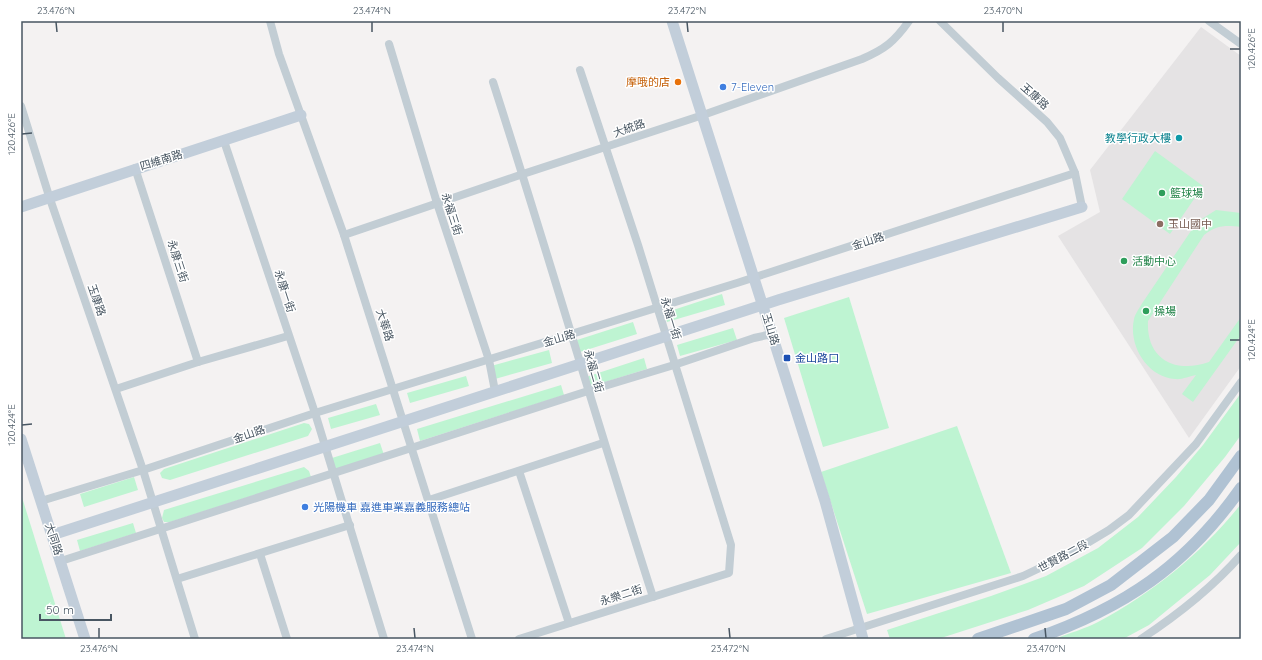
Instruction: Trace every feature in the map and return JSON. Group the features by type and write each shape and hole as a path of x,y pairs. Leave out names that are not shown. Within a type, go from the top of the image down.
{"main road":[{"path":"978,639 1066,609 1111,585 1173,537 1209,500 1241,456"},
{"path":"1034,639 1072,626 1121,602 1158,577 1184,556 1225,511 1241,488"}],"street":[{"name":"大華路","path":"270,21 279,54 302,114 344,235 472,639"},
{"name":"玉山路","path":"672,21 838,545 862,634"},
{"name":"大統路","path":"344,235 836,69 877,53 885,48 909,21"},
{"name":"玉康路","path":"940,21 998,78 1047,122 1060,138 1076,173 1082,207"},
{"path":"1209,21 1241,44"},
{"name":"永福三街","path":"389,44 437,203 489,360 495,391"},
{"name":"永福一街","path":"580,70 657,308 731,545 730,573"},
{"name":"永福二街","path":"494,82 572,333 604,443 653,597"},
{"name":"玉康路","path":"21,106 49,196 143,470 195,639"},
{"name":"四維南路","path":"21,207 49,196 224,141 302,114"},
{"name":"永康一街","path":"224,141 315,413 384,639"},
{"name":"永康三街","path":"135,168 198,362"},
{"name":"金山路","path":"41,501 143,470 315,413 754,278 1076,173"},
{"path":"52,535 325,448 495,391 666,338 763,305 1082,207"},
{"path":"61,562 161,528 588,391 674,365 754,338 772,334"},
{"path":"116,389 198,362 288,336"},
{"name":"世賢路二段","path":"826,639 862,634 1023,576 1069,554 1109,530 1129,515 1196,444 1241,382"},
{"name":"大同路","path":"21,439 85,639"},
{"path":"429,500 604,443"},
{"path":"519,471 569,623"},
{"path":"177,579 350,525"},
{"path":"260,554 287,639"},
{"path":"1141,639 1182,612 1219,579 1241,556"},
{"name":"永樂二街","path":"519,639 730,573"}],"shaded area":[{"name":"玉山國中","path":"1201,27 1241,56 1241,366 1189,438 1058,236 1100,212 1090,170"}],"green space":[{"name":"籃球場","path":"1155,151 1203,186 1170,234 1122,199"},
{"name":"操場","path":"1216,210 1241,213 1241,227 1221,226 1204,235 1148,321 1152,345 1157,354 1174,364 1185,366 1209,362 1241,317 1241,335 1193,402 1182,394 1196,375 1175,379 1165,377 1148,366 1137,349 1134,339 1134,319 1141,305 1197,222"},
{"path":"722,294 725,305 667,322 664,313"},
{"path":"849,297 889,428 823,447 784,318"},
{"path":"633,322 637,334 580,352 577,340"},
{"path":"733,328 737,340 680,356 677,345"},
{"path":"549,350 552,363 495,379 491,366"},
{"path":"644,358 647,369 589,387 586,377"},
{"path":"466,376 469,386 410,403 407,393"},
{"path":"561,385 564,395 420,441 417,429"},
{"path":"1241,393 1241,435 1225,457 1184,506 1142,548 1084,586 1028,610 938,639 890,639 887,630 991,596 1046,576 1098,548 1138,517 1176,477 1203,445"},
{"path":"376,404 380,415 331,429 328,418"},
{"path":"304,423 309,424 312,429 308,436 170,480 162,478 160,473 164,469"},
{"path":"957,426 1011,573 867,614 821,472"},
{"path":"380,443 384,455 335,469 332,458"},
{"path":"304,467 309,471 311,477 170,522 164,522 162,518 164,510"},
{"path":"134,477 138,490 84,507 80,494"},
{"path":"21,494 66,639 21,639"},
{"path":"1241,504 1241,542 1210,575 1149,625 1123,639 1055,639 1098,622 1158,584 1210,539"},
{"path":"133,523 136,533 80,551 77,540"}],"place":[{"name":"摩哦的店","path":"678,82"},
{"name":"7-Eleven","path":"723,87"},
{"name":"教學行政大樓","path":"1179,138"},
{"name":"籃球場","path":"1162,193"},
{"name":"玉山國中","path":"1160,224"},
{"name":"活動中心","path":"1124,261"},
{"name":"操場","path":"1146,311"},
{"name":"金山路口","path":"787,358"},
{"name":"光陽機車 嘉進車業嘉義服務總站","path":"305,507"}]}
